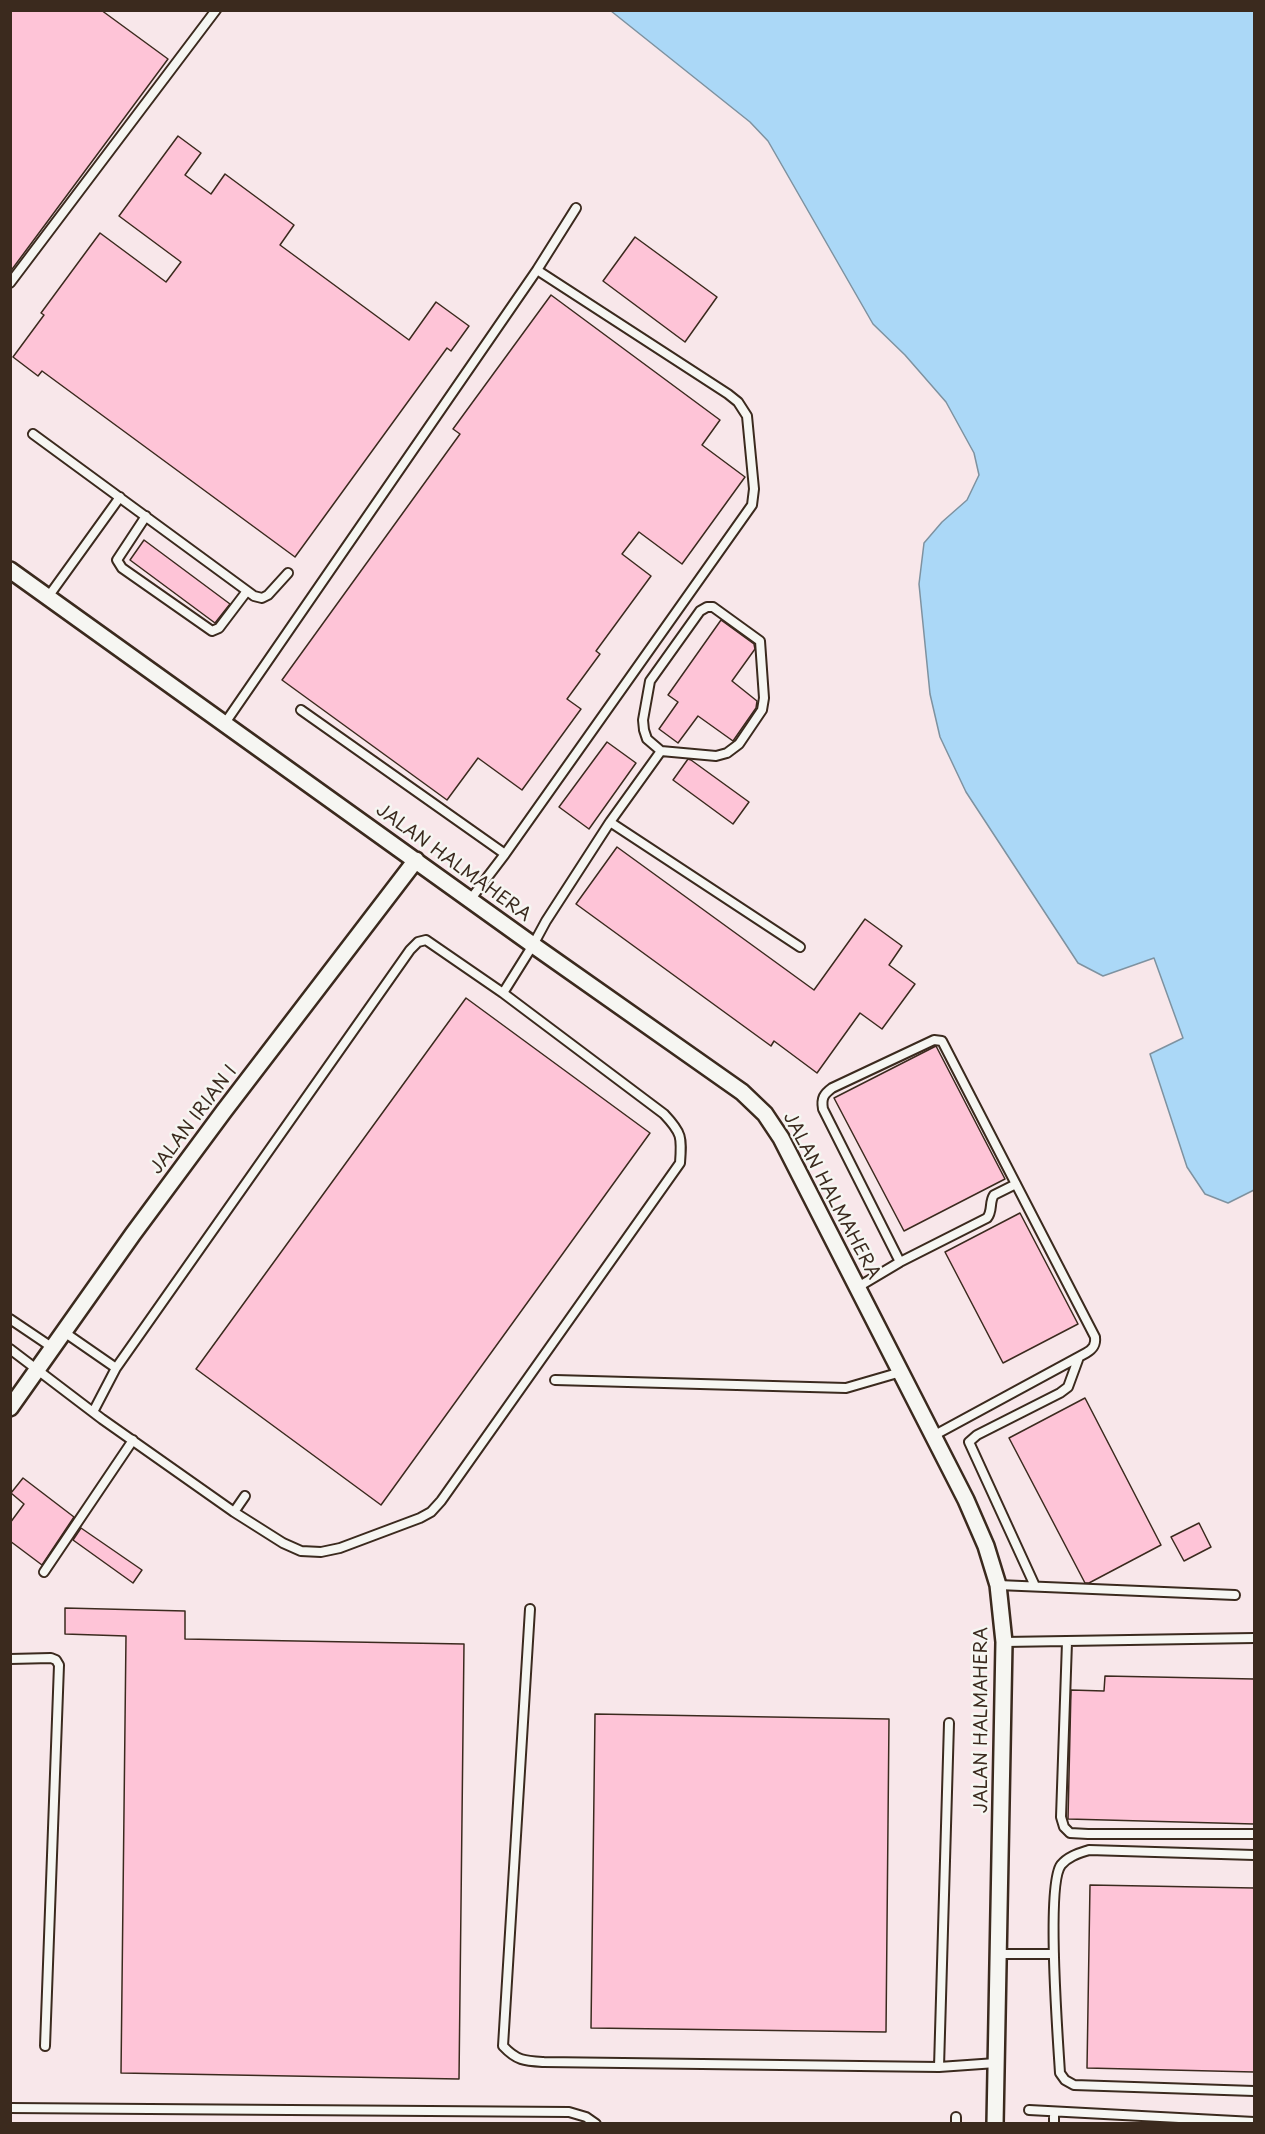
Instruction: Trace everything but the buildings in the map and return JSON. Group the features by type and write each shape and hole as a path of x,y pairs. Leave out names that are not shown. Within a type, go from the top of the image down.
{"street":[{"name":"JALAN HALMAHERA","path":"10,570 742,1092 765,1114 800,1172 933,1436 982,1537 998,1585 1004,1642 995,2124"},
{"name":"JALAN IRIAN I","path":"10,1408 210,1130 416,860"}],"lane":[{"path":"10,283 216,10"},
{"path":"225,723 537,270 576,208"},
{"path":"470,900 752,505 754,489 747,416 738,402 537,270"},
{"path":"33,434 248,591 262,598 268,595 288,573"},
{"path":"48,597 120,497"},
{"path":"146,516 117,560 122,568 212,631 219,628 248,591"},
{"path":"713,607 760,641 764,698 762,710 739,744 727,753 716,756 661,750 647,739 644,730 643,720 650,681 700,611 713,607"},
{"path":"301,710 505,854"},
{"path":"503,993 610,822 661,750"},
{"path":"610,822 800,947"},
{"path":"10,1349 93,1412 234,1512 283,1543 302,1551 321,1552 340,1548 420,1518 431,1512 441,1501 680,1163 682,1143 678,1128 664,1114 503,993 426,940 418,942 410,950 116,1368 93,1412"},
{"path":"900,1262 823,1109 822,1102 824,1094 832,1088 934,1040 942,1041 1096,1342 1093,1349 933,1436"},
{"path":"858,1287 900,1262 987,1218 991,1213 994,1196 1016,1184"},
{"path":"10,1319 52,1348"},
{"path":"64,1332 116,1368"},
{"path":"1035,1586 969,1442 977,1435 1068,1387 1079,1357"},
{"path":"555,1380 846,1388 901,1372"},
{"path":"44,1572 133,1440"},
{"path":"234,1512 244,1496"},
{"path":"998,1585 1235,1595"},
{"path":"530,1609 502,2046 512,2056 518,2059 544,2062 939,2067 996,2063"},
{"path":"1004,1642 1254,1638"},
{"path":"1067,1642 1061,1817 1064,1827 1070,1833 1254,1834"},
{"path":"10,1659 51,1658 59,1665 45,2046"},
{"path":"939,2067 950,1723"},
{"path":"1254,1855 1089,1850 1071,1857 1060,1866 1055,1880 1054,1954 1060,2073 1065,2080 1074,2085 1254,2091"},
{"path":"998,1954 1054,1954"},
{"path":"10,2108 568,2112 586,2117 596,2124"},
{"path":"1029,2110 1254,2122"},
{"path":"1054,2112 1054,2124"}],"shaded area":[{"path":"11,11 1254,11 1254,2123 11,2123"}],"water":[{"path":"611,11 1254,11 1254,1190 1228,1203 1205,1194 1187,1167 1150,1054 1183,1038 1154,958 1103,976 1078,963 966,792 940,737 930,694 919,584 924,543 942,522 967,500 979,475 974,453 946,402 905,355 873,324 768,141 750,122"}]}
